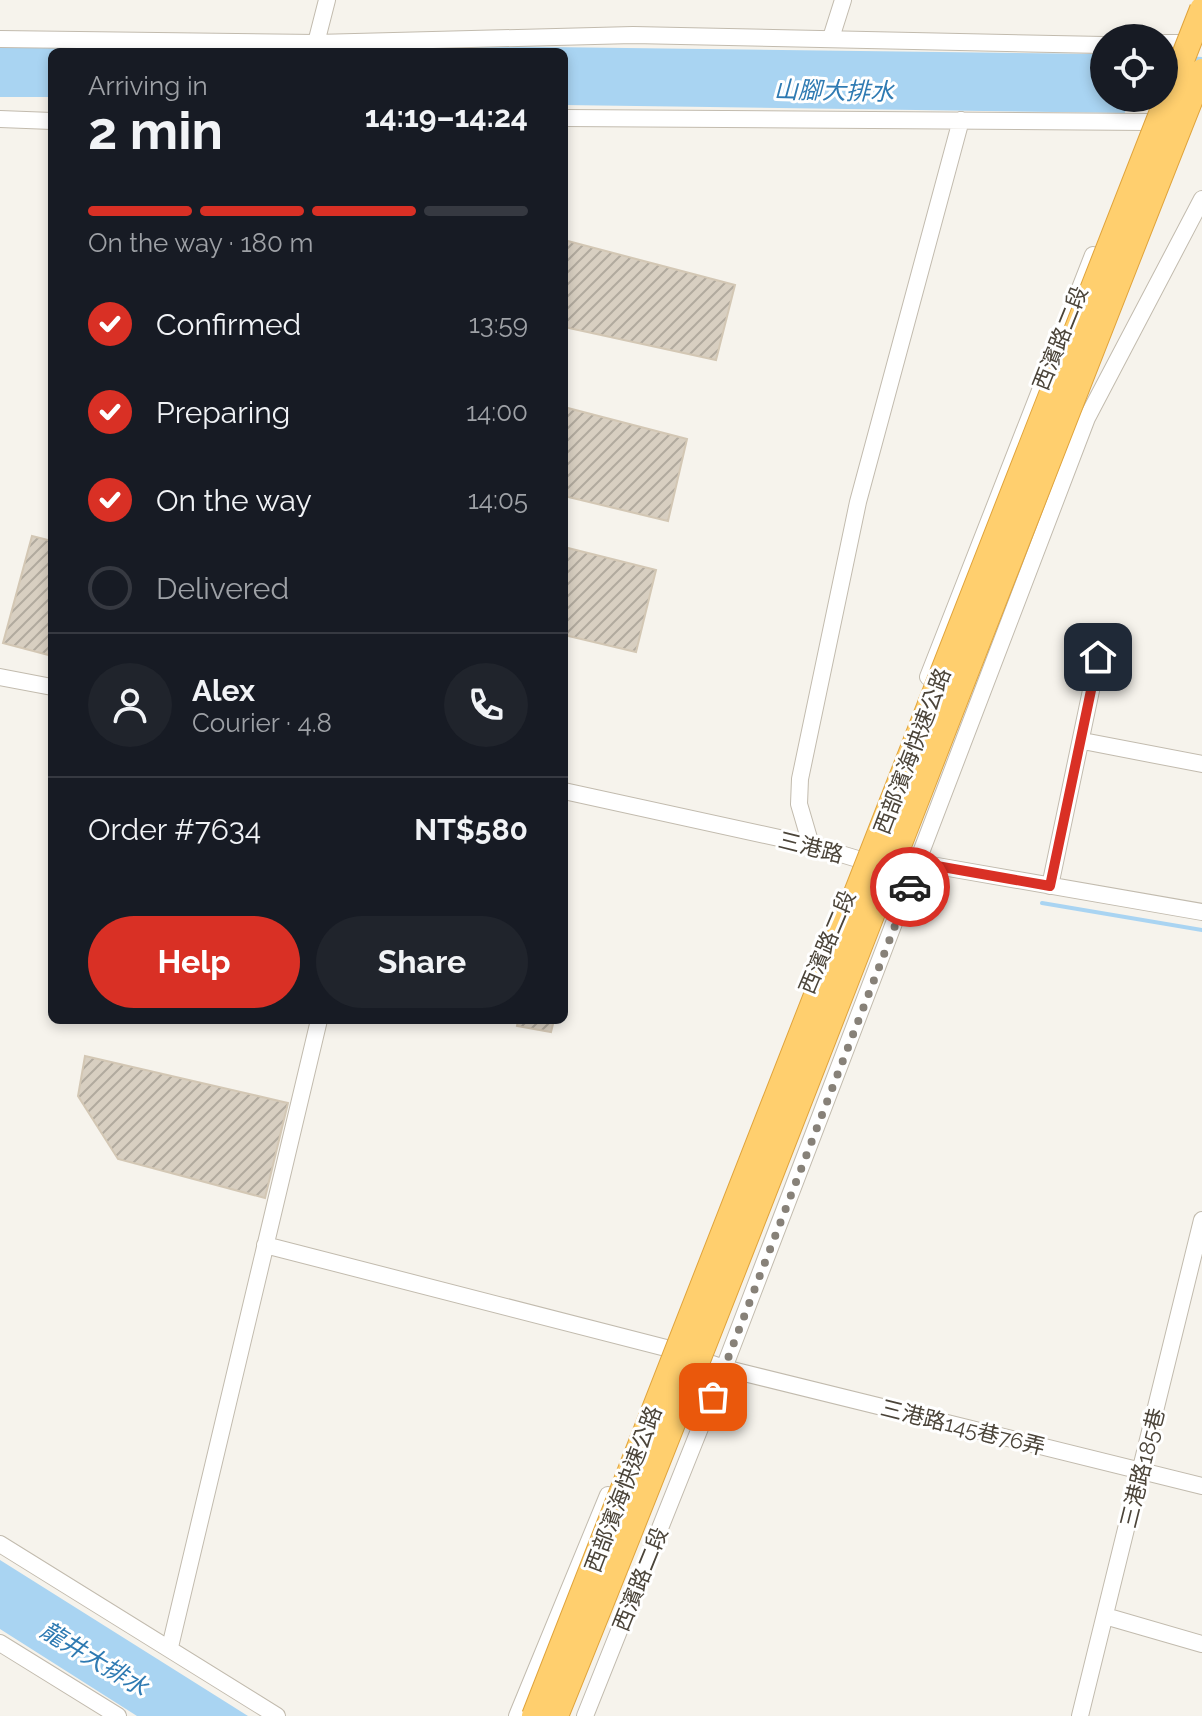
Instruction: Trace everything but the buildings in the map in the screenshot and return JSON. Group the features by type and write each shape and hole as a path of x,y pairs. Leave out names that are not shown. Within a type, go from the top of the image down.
{"highway":[{"name":"西部濱海快速公路","path":"534,1716 1202,9"},
{"name":"西部濱海快速公路","path":"556,1716 701,1357 1055,441 1202,71"}],"street":[{"path":"316,43 327,0"},
{"path":"831,38 843,0"},
{"path":"1178,33 1197,0"},
{"path":"0,39 316,43 633,35 1090,45"},
{"name":"西濱路二段","path":"517,1716 861,860 979,541 1152,112"},
{"path":"568,118 1148,122"},
{"path":"0,119 48,121"},
{"path":"811,845 799,804 800,779 858,502 961,120"},
{"name":"西濱路二段","path":"585,1716 920,863 1087,418 1202,199"},
{"path":"1050,886 1083,741 1098,657"},
{"path":"0,677 48,686"},
{"path":"1083,741 1202,764"},
{"name":"三港路","path":"568,792 811,845 861,860 920,863 1202,912"},
{"path":"170,1647 318,1024"},
{"name":"三港路185巷","path":"1080,1716 1202,1220"},
{"name":"三港路145巷76弄","path":"265,1245 666,1348 724,1368 1202,1486"},
{"path":"0,1544 277,1716"},
{"path":"1105,1616 1202,1644"},
{"path":"0,1643 118,1716"}],"water":[{"name":"山腳大排水","path":"0,40 1090,54 1090,112 1178,112 1178,56 1202,57 1202,114 568,105 568,48 48,48 48,97 0,97"},
{"name":"龍井大排水","path":"0,1560 248,1716 137,1716 0,1629"}],"pier":[{"path":"1178,72 1202,73 1202,118 1123,117 1125,112 1178,112"}],"waterway":[{"path":"1042,903 1202,930"}],"way so far":[{"path":"713,1397 910,887"}],"route":[{"path":"910,887 920,863 1050,886 1083,741 1098,657"}]}
